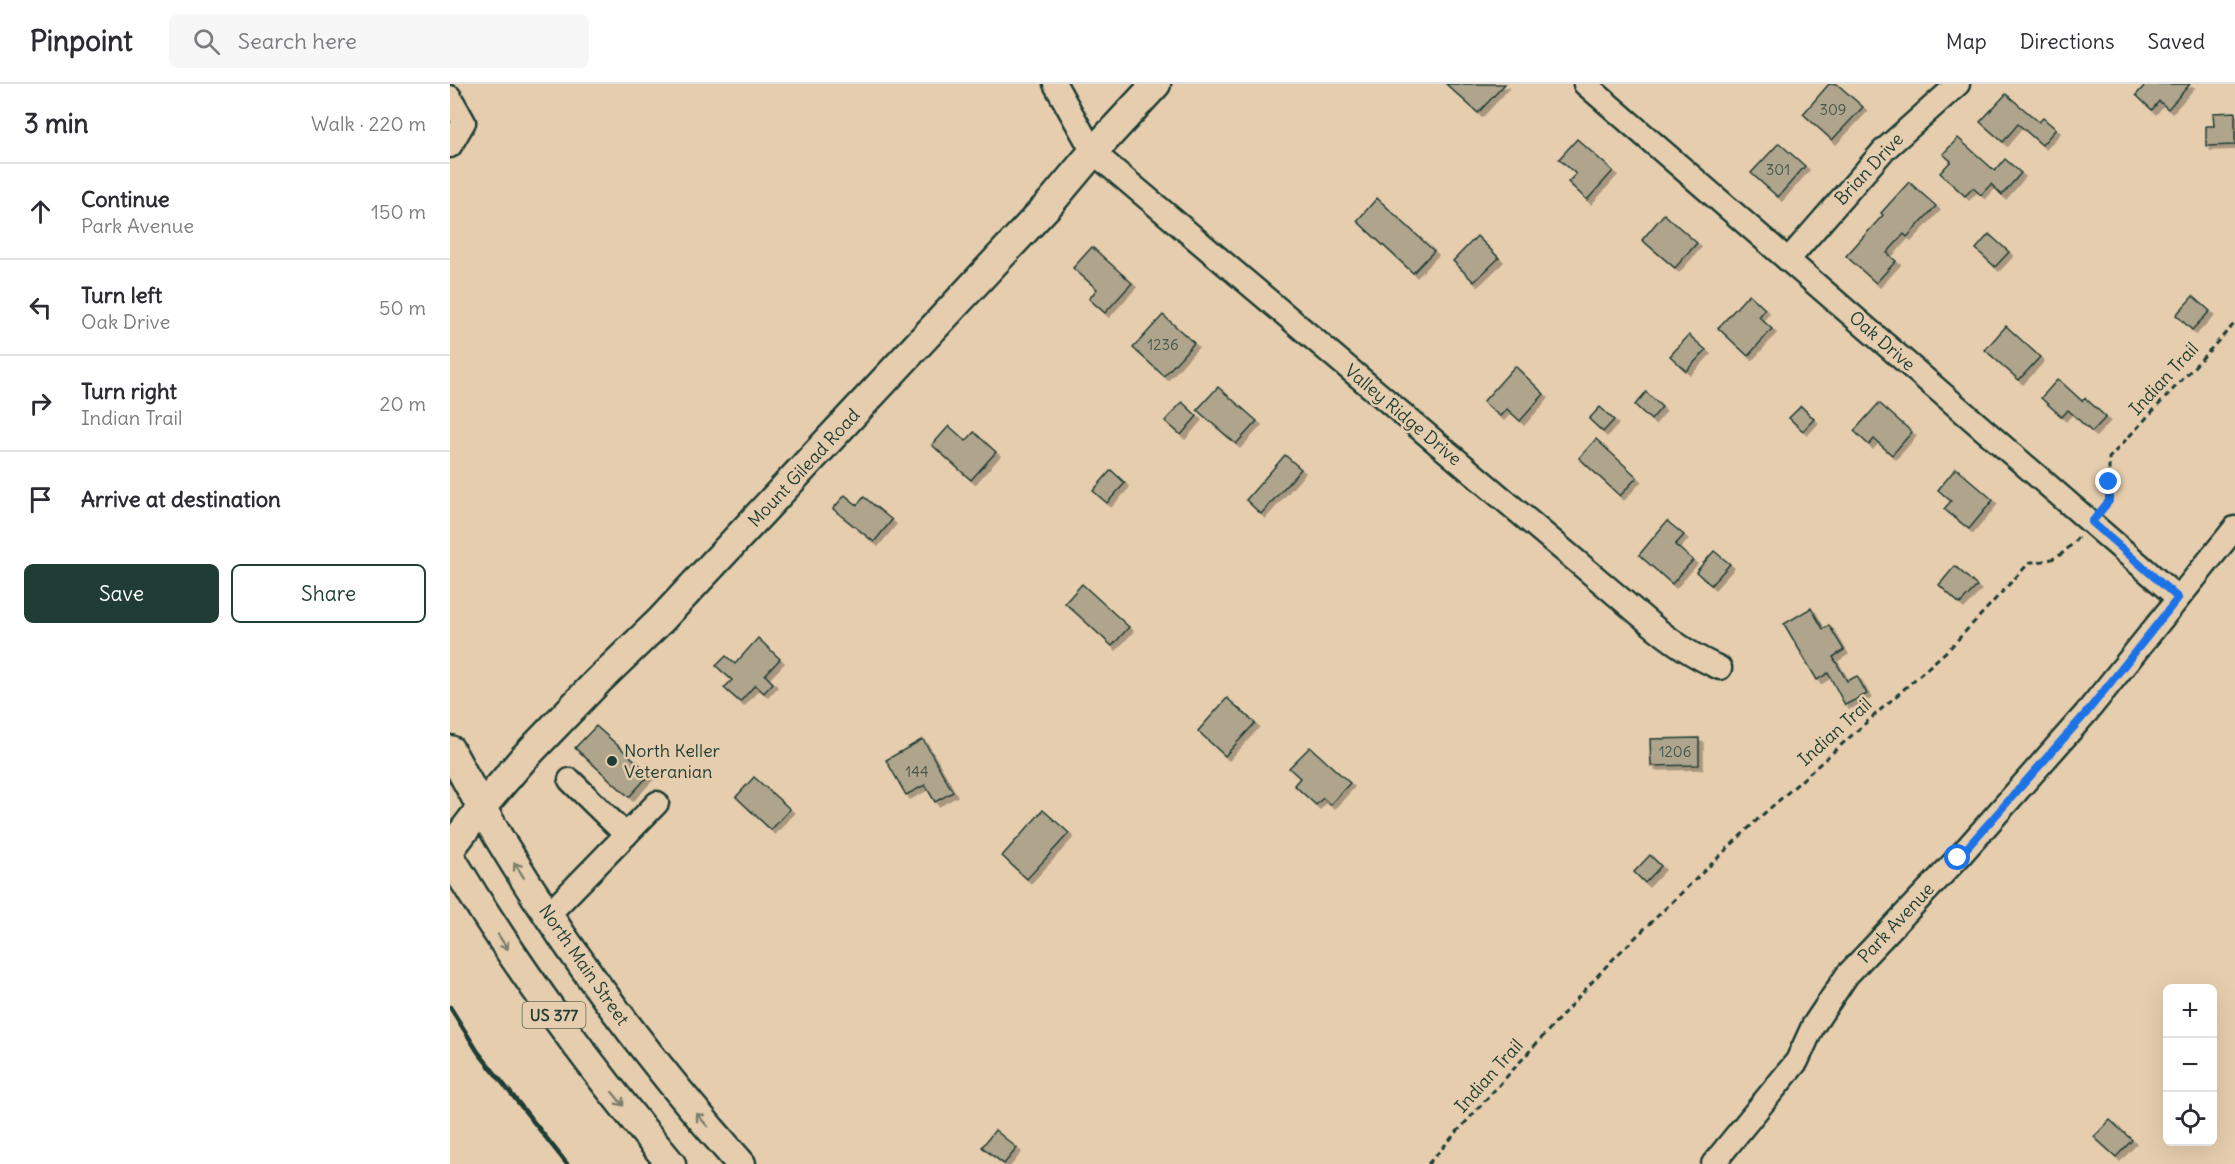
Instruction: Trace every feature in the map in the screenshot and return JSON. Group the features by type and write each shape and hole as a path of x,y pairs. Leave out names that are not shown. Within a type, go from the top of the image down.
{"main road":[{"name":"Mount Gilead Road","path":"450,849 523,759 575,704 661,620 753,523 1051,202 1093,152 1156,84"},
{"name":"North Main Street","path":"450,750 548,915 627,1027 695,1113 741,1164"},
{"name":"US 377","path":"450,856 484,914 582,1055 671,1164"},
{"path":"450,904 464,906 484,914"}],"street":[{"path":"1055,84 1093,152"},
{"name":"Oak Drive","path":"1585,84 2178,598"},
{"name":"Brian Drive","path":"1788,260 1883,151 1958,84"},
{"path":"450,97 464,122 450,146"},
{"name":"Valley Ridge Drive","path":"1093,152 1653,626 1701,660 1720,668"},
{"name":"Park Avenue","path":"1713,1164 1797,1061 1813,1026 1847,975 1958,858 2087,712 2235,528"},
{"path":"570,780 626,835"},
{"path":"548,915 657,803"}],"path":[{"name":"Indian Trail","path":"1428,1164 1610,962 1742,834 1950,648 2030,562 2044,562 2065,554 2109,501 2109,458 2235,323"}],"building":[{"path":"1446,84 1505,84 1478,113"},
{"path":"1829,84 1837,84 1863,107 1832,140 1803,114"},
{"path":"2146,84 2190,84 2168,109 2159,101 2152,110 2136,95"},
{"path":"2006,94 2039,122 2043,118 2056,129 2042,145 2018,124 2003,142 1980,122"},
{"path":"2235,112 2235,145 2206,146 2206,126 2214,126 2213,113"},
{"path":"1958,138 1995,171 2005,159 2021,173 2002,195 1991,184 1981,195 1973,188 1965,196 1940,173 1951,161 1943,154"},
{"path":"1577,139 1613,171 1587,200 1568,182 1576,174 1559,159"},
{"path":"1779,143 1805,166 1778,197 1751,173"},
{"path":"1909,182 1936,206 1907,237 1904,234 1887,253 1896,261 1876,283 1846,256"},
{"path":"1377,198 1434,251 1413,273 1357,221"},
{"path":"1664,214 1697,243 1675,268 1642,240"},
{"path":"1989,234 2009,252 1995,267 1976,249"},
{"path":"1477,236 1499,258 1474,282 1453,261"},
{"path":"1092,247 1132,283 1105,313 1089,299 1097,289 1073,268"},
{"path":"1749,294 1765,309 1759,317 1772,329 1748,356 1718,328"},
{"path":"2193,296 2210,311 2192,330 2176,315"},
{"path":"1163,315 1194,343 1164,376 1133,348"},
{"path":"2006,326 2040,357 2019,380 1985,350"},
{"path":"1689,335 1706,350 1686,371 1670,356"},
{"path":"1515,366 1544,394 1520,421 1507,409 1500,416 1483,402"},
{"path":"2058,379 2082,401 2085,398 2106,417 2092,432 2068,410 2062,417 2041,398"},
{"path":"1218,387 1257,421 1236,444 1197,410"},
{"path":"1646,392 1662,407 1651,420 1635,405"},
{"path":"1182,402 1197,416 1181,435 1165,421"},
{"path":"1879,403 1912,432 1892,455 1874,439 1869,445 1854,431"},
{"path":"1801,406 1814,419 1803,431 1789,418"},
{"path":"1600,407 1614,420 1603,432 1589,419"},
{"path":"949,426 966,441 974,432 996,452 971,480 932,445"},
{"path":"1596,439 1637,477 1620,496 1579,458"},
{"path":"1285,455 1301,469 1261,514 1246,500"},
{"path":"1956,468 1993,500 1969,529 1944,509 1951,501 1938,490"},
{"path":"1111,470 1125,483 1107,503 1093,491"},
{"path":"845,495 857,505 864,497 892,520 874,542 833,509"},
{"path":"1667,521 1684,535 1675,545 1693,560 1672,584 1639,555"},
{"path":"1714,551 1730,564 1711,585 1696,572"},
{"path":"1955,566 1977,586 1960,604 1939,585"},
{"path":"1082,584 1129,627 1112,646 1065,603"},
{"path":"1811,608 1823,629 1829,625 1844,650 1833,657 1847,681 1857,676 1867,694 1845,705 1828,673 1817,680 1784,624"},
{"path":"758,638 780,659 765,675 773,683 764,693 755,685 740,702 724,688 732,680 716,666 726,656 735,664"},
{"path":"1227,698 1255,723 1225,756 1198,731"},
{"name":"North Keller Veteranian","path":"596,726 650,774 629,797 575,748"},
{"path":"1699,738 1699,765 1651,766 1650,739"},
{"path":"923,739 953,792 935,802 925,785 906,795 886,760"},
{"path":"1310,747 1350,783 1330,805 1323,798 1316,805 1294,785 1300,778 1289,768"},
{"path":"754,777 790,809 771,830 736,797"},
{"path":"1043,810 1069,833 1027,879 1002,856"},
{"path":"1650,855 1661,866 1645,883 1634,872"},
{"path":"2110,1120 2132,1140 2116,1157 2094,1137"},
{"path":"995,1130 1017,1148 1004,1164 982,1147"}],"railway":[{"path":"450,1007 478,1052 567,1164"}],"place":[{"name":"North Keller Veteranian","path":"612,761"}],"route":[{"path":"1958,858 2087,712 2178,598 2092,522 2109,501 2109,482"}]}
